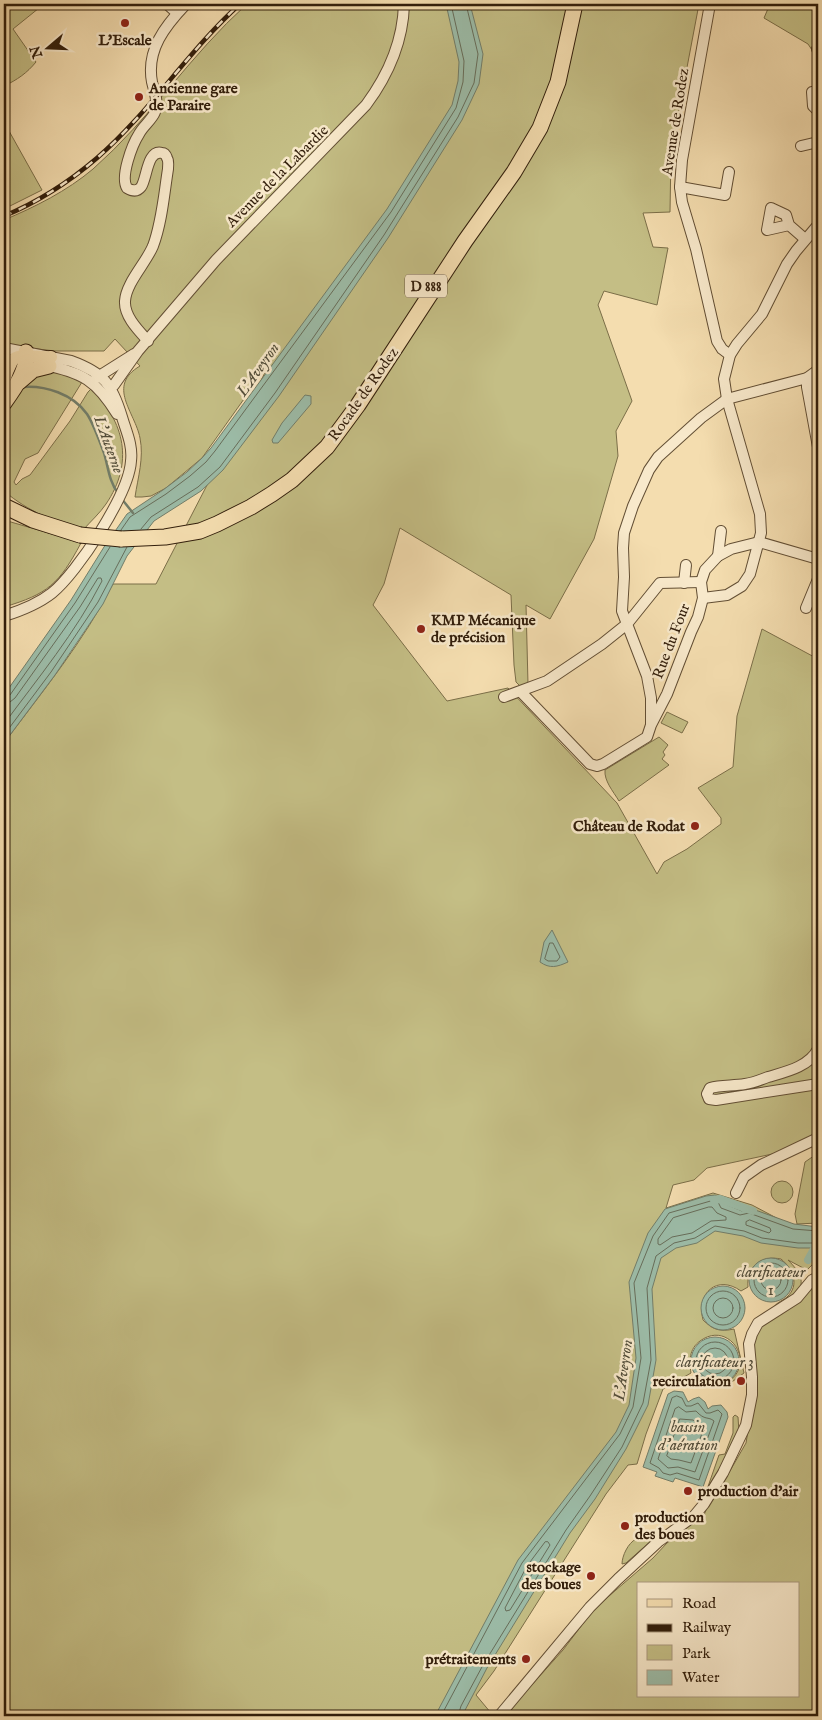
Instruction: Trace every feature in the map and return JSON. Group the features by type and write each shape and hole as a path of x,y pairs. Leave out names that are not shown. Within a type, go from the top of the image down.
{"highway":[{"name":"Rocade de Rodez","path":"216,522 246,504 285,476 313,451 340,417 455,243 498,182 533,123 550,79 566,4"},
{"name":"Rocade de Rodez","path":"57,529 97,538 142,539 200,530 252,507 292,480 326,447 358,405 465,241 514,172 540,128 558,82 575,4"},
{"path":"4,403 19,357"},
{"path":"10,382 50,361"},
{"path":"4,496 44,519 57,529"},
{"path":"4,506 57,529"},
{"path":"4,513 20,514"}],"main road":[{"path":"19,357 44,358 50,361"}],"street":[{"path":"167,4 178,13"},
{"path":"148,340 130,318 125,300 128,290 147,258 156,237 168,169 167,158 163,153 154,154 138,190 134,191 127,188 124,177 136,138 156,110 151,75 153,50 160,36 186,4"},
{"name":"Avenue de la Labardie","path":"111,386 114,385 138,351 227,248 366,105 392,62 400,37 404,4"},
{"name":"Avenue de Rodez","path":"710,4 682,160 680,187 682,202 696,249 717,341 722,349 730,355"},
{"path":"812,92 813,106 818,111"},
{"path":"801,146 818,142"},
{"path":"680,187 725,195 729,172"},
{"path":"789,225 805,238"},
{"path":"818,225 805,238 787,264 762,314 730,355 724,378 727,399 760,514 761,533 759,542 750,574 742,586 727,595 703,598 701,582 705,570 718,556 732,549 759,542 818,559"},
{"path":"4,348 19,357"},
{"name":"Avenue de la Labardie","path":"95,379 138,351"},
{"path":"4,616 26,608 51,594 67,579 113,511 129,476 131,461 130,443 116,396 111,386 50,361"},
{"path":"651,725 651,698 647,676 622,610 624,532 633,506 658,457 701,418 727,399 807,378 818,370"},
{"path":"807,378 818,447"},
{"path":"95,379 125,426"},
{"path":"718,556 721,531"},
{"path":"684,583 686,565"},
{"path":"806,608 818,579"},
{"path":"504,697 547,681 602,644 627,624 660,582 701,582"},
{"name":"Rue du Four","path":"521,692 590,764 597,766 647,736 667,694 698,617 703,598"},
{"path":"4,611 26,608"},
{"path":"818,1049 816,1054 807,1062 795,1068 747,1084 710,1088 707,1094 709,1098 716,1100 818,1084"},
{"path":"736,1193 744,1178 761,1165 818,1138"},
{"path":"499,1716 590,1607 658,1542 694,1516 704,1504 746,1425 752,1395 749,1344 752,1334 758,1323 797,1298 812,1280 818,1276"}],"green space":[{"path":"4,4 44,4 13,29 36,62 22,76 4,86"},
{"path":"247,4 699,4 671,152 670,212 643,213 653,247 668,248 657,305 604,291 598,305 632,401 616,431 618,456 594,539 550,619 526,605 528,684 521,687 516,682 511,595 400,528 384,584 373,605 447,701 508,688 617,803 657,874 664,862 687,849 721,824 721,818 698,788 733,767 737,716 762,629 818,659 818,1133 777,1153 707,1168 694,1180 673,1185 666,1208 713,1193 752,1205 818,1240 818,1259 807,1270 788,1260 796,1269 801,1283 795,1294 772,1310 791,1292 794,1282 792,1272 781,1259 768,1259 757,1264 750,1273 748,1287 741,1291 732,1286 724,1285 710,1289 706,1294 702,1310 703,1320 717,1329 734,1329 744,1373 725,1387 721,1385 733,1378 739,1369 740,1358 737,1349 731,1341 722,1336 711,1336 696,1344 690,1360 691,1373 663,1389 637,1464 628,1465 606,1494 494,1671 476,1695 491,1713 488,1716 4,1716 4,743 76,646 113,584 156,584 271,361 202,458 166,488 151,496 135,497 140,468 141,445 137,428 125,400 124,391 125,382 130,374 140,366 115,339 104,351 55,351 4,345 4,220 50,198 93,169 114,150 207,44"},
{"path":"770,4 818,4 818,48 814,53 808,44 764,18"},
{"path":"4,122 42,190 4,209"},
{"path":"55,371 82,382 38,453 25,459 14,482 16,485 30,475 91,389 112,415 122,443 123,458 115,489 104,507 83,530 42,515 23,505 4,491 4,414 24,382 33,372"},
{"path":"4,520 81,543 66,568 51,586 32,597 4,607"},
{"path":"667,712 688,722 682,733 661,723"},
{"path":"659,737 668,745 663,752 665,755 662,759 669,765 619,801 607,782 605,770"},
{"path":"818,1153 818,1223 797,1224 795,1214 805,1162"},
{"path":"782,1181 790,1184 793,1192 790,1200 782,1203 774,1200 771,1192 774,1184"},
{"path":"815,1284 818,1285 818,1716 671,1716 648,1714 649,1716 504,1716 563,1650 594,1609 653,1558 667,1543 704,1515 709,1503 719,1490 746,1443 750,1419 754,1342 760,1327"},
{"path":"735,1415 738,1417 739,1432 721,1470 704,1498 719,1455 725,1454 733,1433 733,1417"},
{"path":"650,1531 654,1535 652,1540 626,1563 622,1564 624,1554 630,1543"}],"water":[{"path":"446,4 470,4 483,54 479,84 462,120 388,238 279,396 223,470 201,491 154,521 127,556 103,604 55,675 4,743 4,695 71,600 127,514 187,472 211,448 387,209 452,105 458,81 459,62"},
{"path":"305,395 311,396 311,404 278,443 273,443 272,440 282,423"},
{"path":"552,930 568,962 547,966 540,962 544,942"},
{"path":"715,1195 724,1200 723,1203 742,1211 747,1207 794,1224 818,1227 818,1248 798,1248 761,1243 743,1236 715,1231 697,1243 676,1248 661,1258 652,1289 656,1360 648,1405 626,1449 595,1499 570,1533 487,1668 462,1716 435,1716 518,1560 616,1432 629,1405 636,1358 629,1282 648,1233 665,1209"},
{"name":"clarificateur 1","path":"771,1258 783,1262 789,1268 793,1280 789,1292 783,1298 771,1302 759,1298 753,1292 749,1280 753,1268 759,1262"},
{"path":"723,1286 735,1290 741,1296 745,1308 741,1320 735,1326 723,1330 711,1326 705,1320 701,1308 705,1296 711,1290"},
{"name":"clarificateur 3","path":"710,1337 720,1337 729,1341 735,1347 738,1352 738,1370 729,1381 720,1385 710,1385 701,1381 695,1375 691,1366 691,1356 695,1347 701,1341"},
{"name":"bassin d'aération","path":"674,1391 683,1392 688,1402 699,1397 705,1402 708,1409 712,1406 721,1405 727,1412 728,1417 703,1487 675,1478 673,1482 655,1476 657,1472 643,1467 668,1394"}],"waterway":[{"name":"L'Auterne","path":"22,387 49,389 58,392 81,407 94,427 111,479 118,493"},
{"name":"L'Auterne","path":"121,498 133,513"},
{"path":"714,1200 720,1199 753,1211"},
{"path":"808,1260 818,1242"}],"railway":[{"path":"4,216 53,191 97,158 134,121 203,41 240,4"}],"place":[{"name":"L'Escale","path":"125,23"},
{"name":"Ancienne gare de Paraire","path":"139,97"},
{"name":"KMP Mécanique de précision","path":"421,629"},
{"name":"Château de Rodat","path":"695,826"},
{"name":"recirculation","path":"741,1381"},
{"name":"production d'air","path":"688,1491"},
{"name":"production des boues","path":"625,1526"},
{"name":"stockage des boues","path":"591,1576"},
{"name":"prétraitements","path":"526,1659"}],"water label":[{"name":"L'Aveyron","path":"257,369"},
{"name":"L'Aveyron","path":"622,1370"}]}
